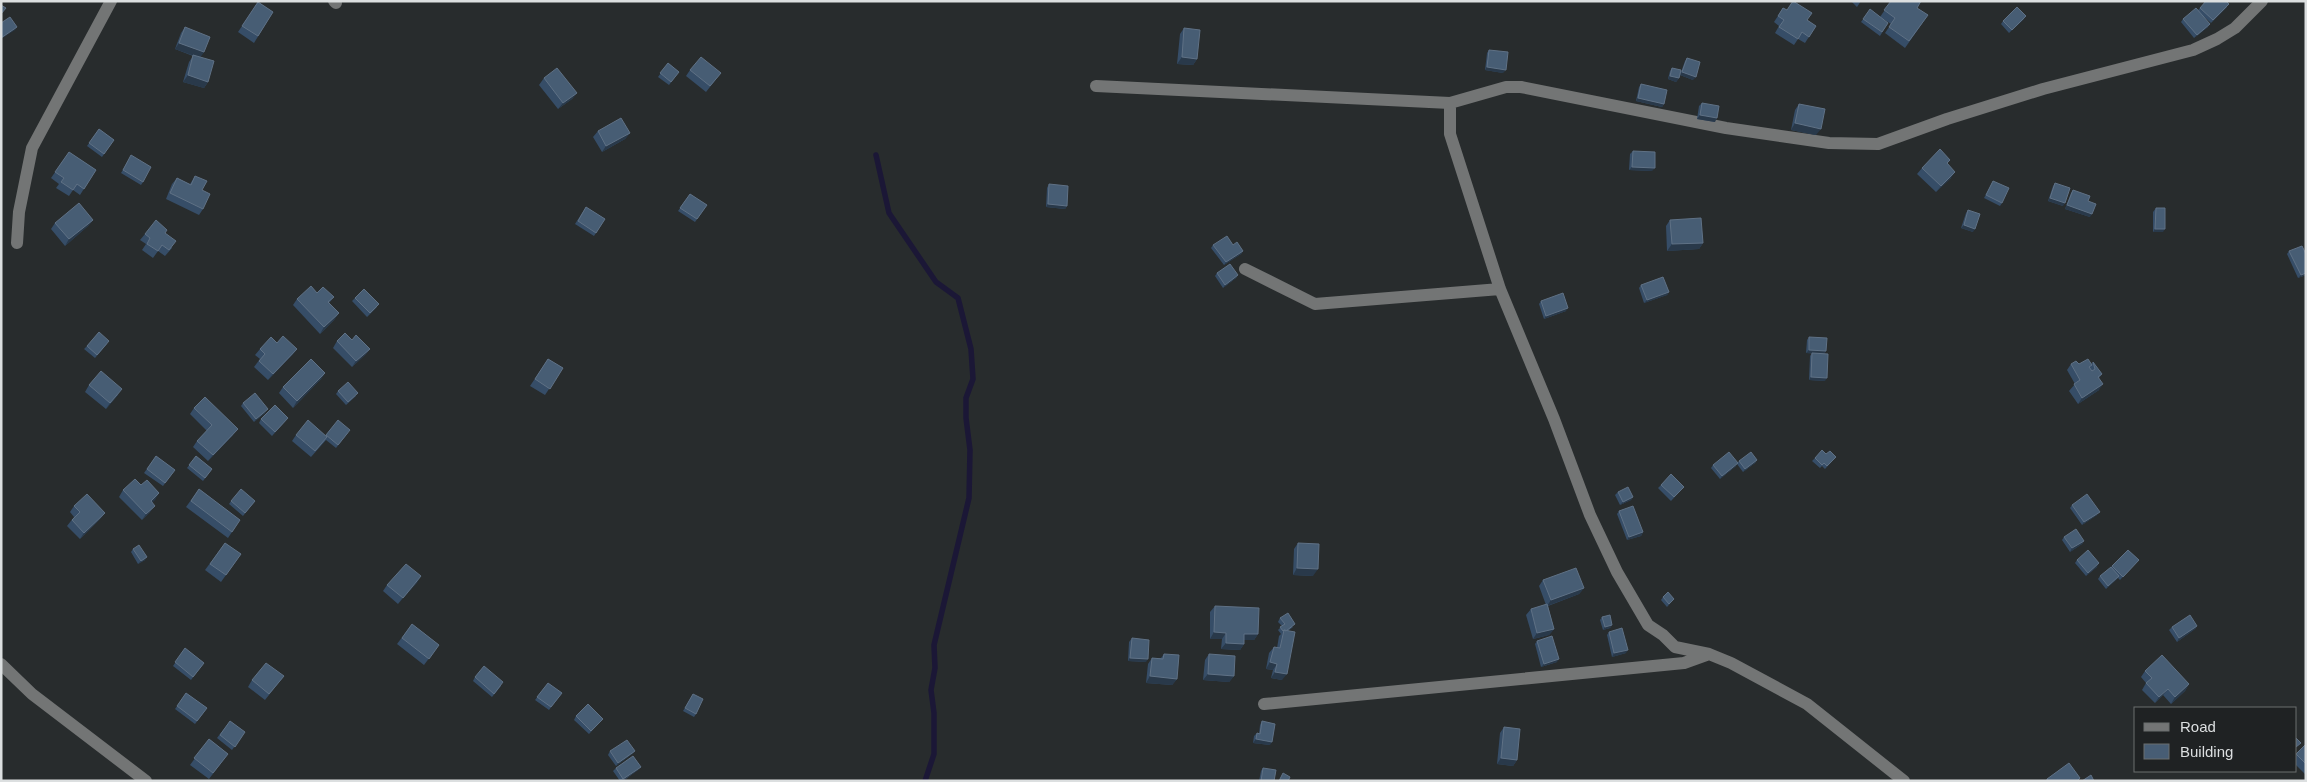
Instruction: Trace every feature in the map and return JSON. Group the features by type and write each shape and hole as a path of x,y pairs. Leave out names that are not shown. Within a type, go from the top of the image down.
{"street":[{"path":"17,243 19,212 32,148 111,1"},
{"path":"1096,86 1450,102 1506,87 1521,87 1726,128 1829,143 1878,144 1948,119 2043,89 2193,50 2235,28 2262,1"},
{"path":"1450,102 1450,134 1500,289 1554,419 1590,515 1617,572 1648,625 1663,635 1675,647 1709,654 1785,691 1807,704 1904,781"},
{"path":"1245,269 1316,304 1500,289"},
{"path":"1264,704 1684,663 1709,654"},
{"path":"1,664 32,694 146,781"}],"building":[{"path":"1793,1 1812,13 1807,20 1816,26 1809,37 1802,32 1798,39 1779,27 1784,20 1778,16 1783,8 1787,10"},
{"path":"1891,1 1921,1 1917,8 1928,15 1909,41 1889,27 1895,18 1884,10"},
{"path":"2206,1 2226,1 2229,4 2213,20 2200,8"},
{"path":"258,2 273,12 258,36 242,26"},
{"path":"1,5 6,8 1,14"},
{"path":"2017,7 2026,16 2012,30 2003,21"},
{"path":"2196,8 2210,24 2197,35 2183,19"},
{"path":"1870,9 1888,23 1882,32 1863,19"},
{"path":"10,17 17,27 1,38 1,23"},
{"path":"185,27 210,37 204,52 179,43"},
{"path":"1184,28 1200,30 1197,59 1182,57"},
{"path":"1489,50 1508,52 1506,70 1487,67"},
{"path":"193,55 214,61 208,82 188,75"},
{"path":"701,57 721,73 710,86 690,70"},
{"path":"1687,58 1700,62 1696,77 1682,72"},
{"path":"668,63 679,72 671,82 660,73"},
{"path":"557,68 577,93 563,103 544,78"},
{"path":"1672,68 1681,70 1679,78 1670,76"},
{"path":"1641,84 1667,90 1664,104 1638,98"},
{"path":"1702,103 1719,106 1717,118 1700,115"},
{"path":"1799,104 1825,109 1821,129 1795,123"},
{"path":"621,118 630,133 606,146 598,131"},
{"path":"99,129 114,140 104,154 89,143"},
{"path":"1940,149 1950,160 1947,163 1955,172 1941,186 1922,168"},
{"path":"1633,151 1655,152 1655,168 1632,167"},
{"path":"69,152 96,170 84,189 77,184 73,190 61,182 64,178 55,172"},
{"path":"131,155 151,167 143,182 123,170"},
{"path":"195,176 207,181 202,190 210,194 203,209 170,193 177,178 191,185"},
{"path":"1993,181 2009,188 2002,203 1986,195"},
{"path":"2055,183 2070,188 2065,203 2050,198"},
{"path":"1049,184 1068,186 1067,206 1048,204"},
{"path":"2073,190 2090,196 2088,201 2096,204 2092,214 2067,205"},
{"path":"690,194 707,205 697,219 680,208"},
{"path":"79,203 93,220 69,239 55,223"},
{"path":"586,207 605,219 596,233 578,221"},
{"path":"2156,208 2165,208 2165,229 2155,229"},
{"path":"1968,210 1980,214 1975,229 1964,225"},
{"path":"1701,218 1703,243 1672,244 1670,220"},
{"path":"156,220 167,230 165,233 176,241 169,250 162,245 158,251 147,244 150,238 145,234"},
{"path":"1227,236 1233,245 1237,242 1243,251 1226,262 1213,245"},
{"path":"2302,246 2306,254 2306,273 2301,275 2289,251"},
{"path":"1230,264 1238,275 1225,285 1217,273"},
{"path":"1663,277 1669,292 1647,300 1641,285"},
{"path":"311,286 317,293 323,287 334,297 328,302 339,313 324,327 297,299"},
{"path":"364,289 379,304 370,313 355,298"},
{"path":"1563,293 1568,308 1546,316 1541,301"},
{"path":"99,332 109,341 97,355 87,346"},
{"path":"345,333 352,340 356,335 370,349 356,361 337,341"},
{"path":"283,336 297,349 273,374 259,361 265,354 260,349 271,337 277,343"},
{"path":"1809,337 1827,338 1826,351 1809,350"},
{"path":"1812,353 1828,354 1827,378 1811,377"},
{"path":"311,359 325,373 297,401 283,387"},
{"path":"548,359 563,368 550,389 535,379"},
{"path":"2088,359 2092,365 2089,367 2092,371 2095,369 2093,362 2102,374 2098,377 2103,384 2082,398 2074,384 2080,380 2071,364 2076,361 2079,364"},
{"path":"101,371 122,389 110,403 89,385"},
{"path":"348,382 358,393 348,402 338,391"},
{"path":"255,393 268,409 256,419 243,403"},
{"path":"205,397 238,429 213,455 197,441 212,425 194,408"},
{"path":"275,405 288,418 275,432 261,419"},
{"path":"308,420 327,437 315,451 296,435"},
{"path":"338,420 350,430 338,445 326,435"},
{"path":"1822,450 1826,454 1830,451 1836,457 1827,466 1824,463 1822,465 1815,458"},
{"path":"1729,452 1738,463 1722,476 1713,465"},
{"path":"1751,452 1757,460 1745,469 1739,461"},
{"path":"156,456 175,470 165,483 147,469"},
{"path":"196,456 212,469 205,478 189,465"},
{"path":"1671,474 1684,487 1674,497 1661,485"},
{"path":"135,479 141,485 147,480 159,493 151,501 155,506 146,514 123,490"},
{"path":"1628,487 1633,497 1623,502 1618,492"},
{"path":"199,489 240,520 232,532 191,501"},
{"path":"241,489 255,501 245,513 231,501"},
{"path":"87,494 105,513 84,533 72,520 80,512 74,506"},
{"path":"2087,494 2100,512 2084,522 2072,505"},
{"path":"1633,506 1643,532 1629,537 1619,511"},
{"path":"2076,529 2084,541 2072,548 2064,537"},
{"path":"225,543 241,554 226,575 210,564"},
{"path":"1298,543 1319,544 1318,569 1297,568"},
{"path":"139,545 147,557 141,561 133,549"},
{"path":"2088,550 2099,563 2088,573 2077,560"},
{"path":"2128,550 2139,560 2123,577 2112,566"},
{"path":"406,564 421,576 403,598 387,585"},
{"path":"2111,567 2119,576 2108,586 2100,576"},
{"path":"1576,568 1584,588 1551,600 1543,580"},
{"path":"1668,592 1674,599 1669,604 1663,597"},
{"path":"1547,604 1554,629 1537,633 1531,609"},
{"path":"1215,606 1259,608 1258,634 1244,634 1244,644 1226,643 1226,633 1214,632"},
{"path":"1288,613 1295,624 1286,631 1283,631 1280,627 1285,624 1280,618"},
{"path":"1610,615 1612,625 1605,627 1602,617"},
{"path":"2190,615 2197,626 2179,638 2172,627"},
{"path":"412,624 439,645 429,659 402,638"},
{"path":"1622,628 1628,650 1614,653 1609,632"},
{"path":"1284,630 1295,632 1287,674 1275,672 1277,664 1270,662 1274,647 1280,648"},
{"path":"1552,636 1559,659 1544,664 1537,641"},
{"path":"1132,638 1149,640 1148,659 1130,658"},
{"path":"185,648 204,663 193,677 175,662"},
{"path":"1164,654 1179,655 1177,679 1150,676 1152,658 1163,659"},
{"path":"1209,654 1235,656 1234,676 1208,674"},
{"path":"2162,655 2189,684 2175,697 2168,689 2159,697 2146,683 2152,678 2145,671"},
{"path":"266,663 284,676 269,694 252,680"},
{"path":"484,666 503,682 494,694 475,677"},
{"path":"548,683 562,693 551,707 537,697"},
{"path":"186,693 207,708 197,721 177,706"},
{"path":"693,694 703,699 696,714 685,708"},
{"path":"588,704 603,719 591,731 576,716"},
{"path":"230,721 245,732 235,747 220,735"},
{"path":"1262,721 1275,724 1272,742 1256,739 1257,733 1260,734"},
{"path":"1504,727 1520,729 1517,760 1501,758"},
{"path":"209,739 228,754 213,773 194,758"},
{"path":"627,740 635,751 618,763 610,751"},
{"path":"2306,744 2306,764 2297,755"},
{"path":"633,756 641,767 623,779 616,768"},
{"path":"2069,763 2080,778 2077,781 2047,781 2047,779"},
{"path":"1263,768 1276,770 1274,781 1261,781"},
{"path":"1283,773 1290,777 1288,781 1279,781"},
{"path":"2091,775 2094,781 2082,781"}],"waterway":[{"path":"876,155 889,213 936,282 958,298 971,349 973,379 966,398 966,418 970,450 969,498 934,645 935,668 931,690 934,713 934,754 925,781"}]}
